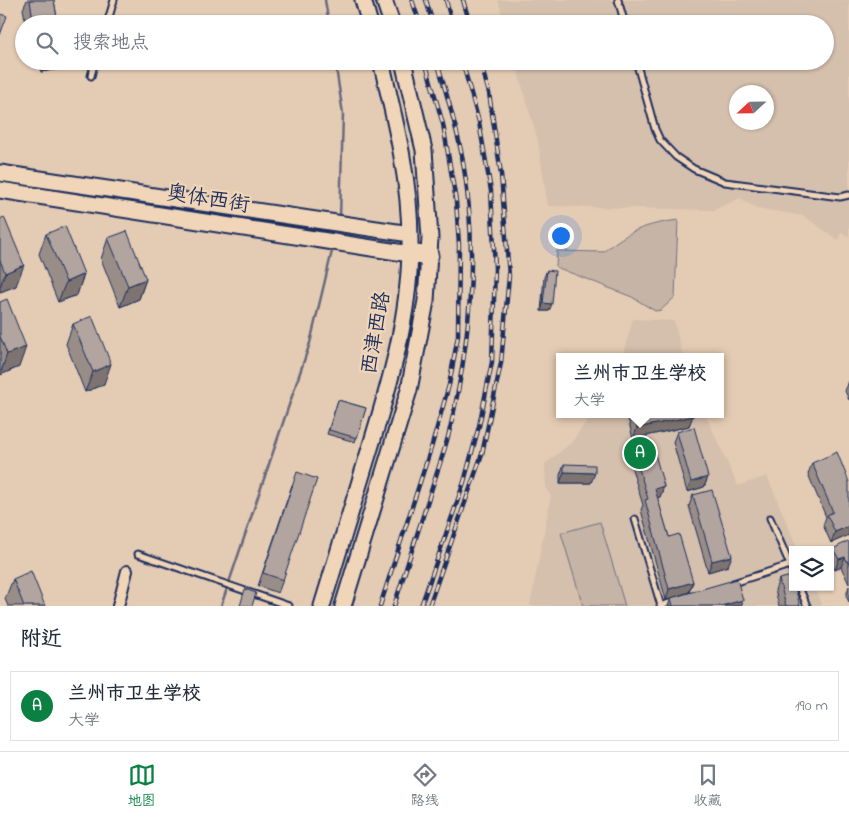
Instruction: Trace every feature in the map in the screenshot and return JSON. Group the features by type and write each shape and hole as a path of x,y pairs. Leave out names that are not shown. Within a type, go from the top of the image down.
{"highway":[{"path":"410,254 429,256"}],"main road":[{"path":"363,0 367,15"},
{"path":"384,0 389,15"},
{"name":"西津西路","path":"322,606 390,385 406,300 410,234 402,154 383,70"},
{"name":"西津西路","path":"343,606 409,390 426,301 430,238 424,150 405,70"},
{"name":"奥体西街","path":"0,173 271,215 410,234"},
{"name":"奥体西街","path":"0,190 410,254"}],"street":[{"path":"118,606 127,571"}],"lane":[{"path":"110,15 114,0"},
{"path":"618,0 622,15"},
{"path":"91,76 93,70"},
{"path":"639,70 655,129 660,140 676,157 694,169 725,182 840,197 849,195"},
{"path":"770,518 789,563"},
{"path":"635,519 660,606 679,600"},
{"path":"138,554 289,606"},
{"path":"725,585 789,565"},
{"path":"801,591 807,606"}],"shaded area":[{"path":"498,0 849,0 849,237 841,232 838,240 804,216 757,208 740,198 714,210 548,206 538,141 518,70 834,70 834,15 502,15"},
{"path":"678,220 675,297 661,310 655,311 632,297 556,267 557,251 603,252 621,238 638,230"},
{"path":"633,319 674,321 682,353 623,353"},
{"path":"588,418 707,418 738,486 767,476 796,546 789,546 789,591 816,591 822,606 530,606 551,496 546,488 545,464 571,443"},
{"path":"600,522 625,606 583,606 561,533"}],"building":[{"path":"30,0 54,0 56,15 32,15"},
{"path":"0,14 7,16 0,35"},
{"path":"4,217 24,265 5,273 0,260 0,219"},
{"path":"65,226 84,274 66,282 46,234"},
{"path":"127,231 146,279 128,286 108,238"},
{"path":"547,270 555,271 552,304 543,303"},
{"path":"7,299 26,347 7,354 0,336 0,302"},
{"path":"92,316 111,364 93,372 73,324"},
{"path":"338,400 366,408 357,438 329,430"},
{"path":"634,418 684,418 637,428"},
{"path":"694,427 708,477 691,482 677,432"},
{"path":"651,440 664,486 655,489 669,537 679,534 693,582 669,589 645,500 648,499 632,445"},
{"path":"837,452 849,482 849,526 835,532 827,515 833,512 812,463"},
{"path":"564,464 595,465 595,473 564,472"},
{"path":"297,472 317,479 283,580 263,573"},
{"path":"712,490 732,556 712,561 693,495"},
{"path":"848,541 849,565 845,557 839,559 834,548"},
{"path":"31,571 45,606 24,606 13,579"},
{"path":"789,577 789,591 796,591 800,606 786,606 779,579"},
{"path":"737,579 743,600 721,606 673,606 671,598"},
{"path":"245,589 256,593 252,606 240,606"}],"waterway":[{"path":"325,0 328,15"},
{"path":"336,70 343,114 340,218"},
{"path":"221,606 310,343 333,247"}],"railway":[{"path":"412,0 417,15"},
{"path":"426,0 430,15"},
{"path":"446,0 450,15"},
{"path":"463,0 467,15"},
{"path":"380,606 432,445 449,385 458,336 459,245 456,201 443,124 428,70"},
{"path":"394,606 449,433 463,364 470,295 470,226 467,191 457,132 440,70"},
{"path":"421,606 464,482 479,426 492,362 495,268 491,191 479,122 465,70"},
{"path":"429,606 482,454 501,363 509,276 501,174 489,93 483,70"}],"place":[{"name":"兰州市卫生学校","path":"640,453"}]}
